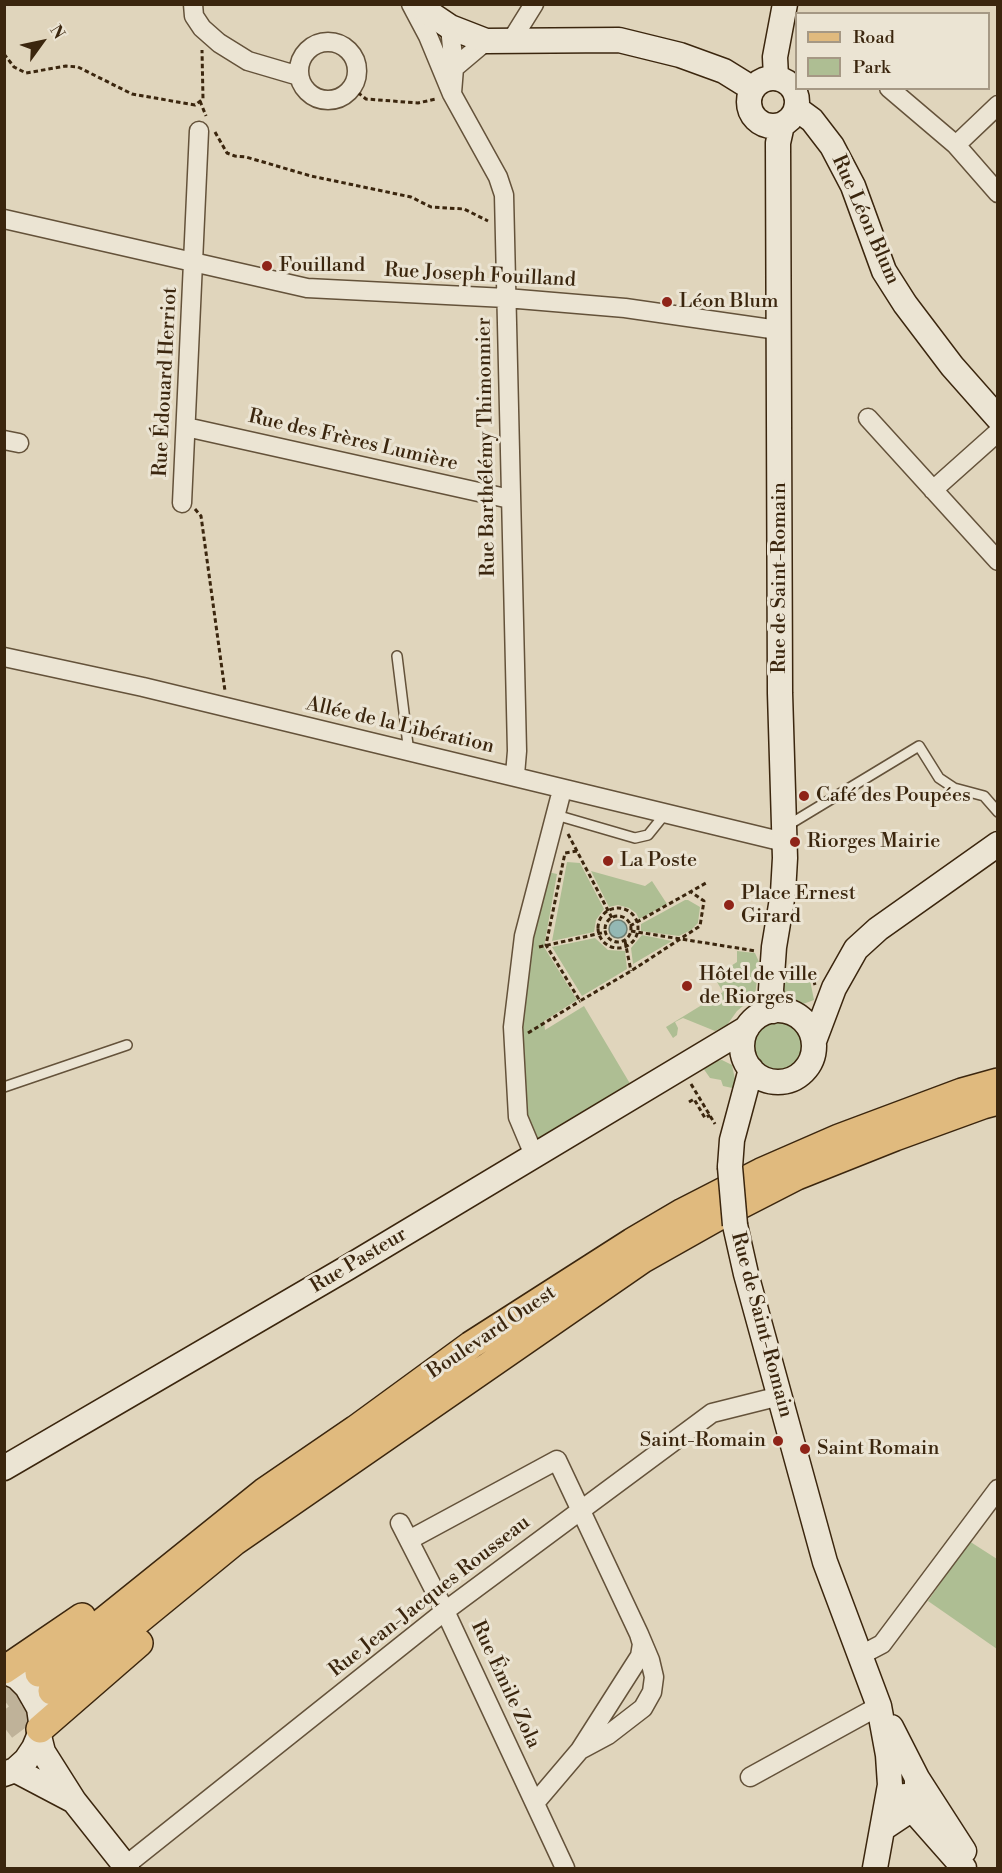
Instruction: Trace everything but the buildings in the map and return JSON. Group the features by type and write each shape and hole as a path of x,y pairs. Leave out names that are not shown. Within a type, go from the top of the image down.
{"main road":[{"name":"Boulevard Ouest","path":"998,1082 962,1092 839,1138 760,1172 662,1224 543,1298 264,1492 46,1682 234,1542 643,1259 797,1176 895,1137 998,1101"},
{"path":"4,1671 58,1635 256,1479 417,1373 471,1346"},
{"path":"40,1732 315,1486"}],"street":[{"path":"193,4 194,16 219,44 248,61 299,76"},
{"name":"Rue Barthélémy Thimonnier","path":"411,4 428,36 452,94 498,177 504,195 517,751 515,775"},
{"path":"416,4 450,27 486,41 619,40 680,55 724,71 753,89"},
{"path":"511,41 534,4"},
{"path":"776,77 775,57 787,4"},
{"path":"450,27 454,68 452,94"},
{"path":"454,68 486,41"},
{"path":"334,42 350,51 358,70 352,88 345,96 336,100 326,101 308,93 299,76 302,57 307,50 315,44 334,42"},
{"path":"776,77 792,87 796,93 782,126 762,124 751,112 750,97 753,89 764,80 776,77"},
{"path":"890,90 956,145 998,193"},
{"path":"956,145 998,105"},
{"name":"Rue Léon Blum","path":"782,126 812,120 832,146 853,186 884,271 905,304 952,366 998,418"},
{"name":"Rue Édouard Herriot","path":"183,499 194,263 206,126"},
{"name":"Rue de Saint-Romain","path":"782,126 778,330 780,693 784,835 783,892 771,990 784,1013"},
{"name":"Rue Joseph Fouilland","path":"4,219 307,288 506,298 625,308 778,330"},
{"path":"868,418 998,561"},
{"name":"Rue des Frères Lumière","path":"186,427 510,499"},
{"path":"933,489 998,432"},
{"name":"Allée de la Libération","path":"4,657 143,687 409,753 515,775 562,790 665,814 784,835"},
{"path":"534,1155 518,1117 513,1027 524,936 562,790"},
{"path":"710,1049 727,1050 748,1063 765,1079 774,1082 787,1081 804,1071 811,1061 826,995 866,938 998,844"},
{"path":"748,1063 743,1042 747,1028 761,1015 784,1013 826,995"},
{"path":"784,1013 810,1029 814,1041"},
{"name":"Rue Pasteur","path":"4,1468 347,1268 747,1028"},
{"name":"Rue de Saint-Romain","path":"748,1063 741,1112 730,1158 735,1225 746,1274 825,1562 911,1795"},
{"path":"741,1112 774,1082"},
{"name":"Rue Jean-Jacques Rousseau","path":"126,1867 445,1611 712,1413 780,1396"},
{"path":"409,1540 557,1460 639,1634 650,1660 654,1677 652,1692 643,1708 608,1735 580,1750"},
{"path":"861,1655 882,1644 998,1490"},
{"name":"Rue Émile Zola","path":"399,1523 445,1611 535,1803 561,1867"},
{"path":"535,1803 580,1750 640,1656 642,1644 639,1634"},
{"path":"4,1671 17,1677 33,1695 39,1708 43,1752 74,1801 126,1867"},
{"path":"750,1777 879,1706"},
{"name":"Rue de Saint-Romain","path":"879,1706 888,1755 890,1785 911,1795"},
{"path":"40,1732 26,1760 10,1772 74,1801"},
{"path":"911,1795 964,1869"},
{"path":"911,1795 975,1869"},
{"name":"Rue de Saint-Romain","path":"874,1869 882,1829 911,1795"}],"lane":[{"path":"397,656 409,753"},
{"path":"784,835 919,746 939,778 954,788 984,796 998,812"},
{"path":"556,815 636,838 648,835 665,814"},
{"path":"4,1087 127,1045"}],"path":[{"path":"4,54 14,67 26,73 66,66 78,67 132,94 195,105 203,99 201,45 207,33"},
{"path":"352,88 366,99 418,104 452,94"},
{"path":"200,101 206,126 227,153 235,156 411,198 431,207 464,209 488,221 505,215"},
{"path":"183,499 201,516 228,708"},
{"path":"556,815 612,918"},
{"path":"577,851 565,853 546,945 580,1001"},
{"path":"631,971 625,940 631,928 706,884"},
{"path":"514,1042 700,926 704,901 691,892"},
{"path":"626,909 634,915 638,923 638,932 635,940 627,947 619,949 608,946 599,934 600,919 608,910 626,909"},
{"path":"625,940 615,942 609,938 606,932 607,922 612,918 623,918 631,928 638,932 757,951 761,961 812,975 826,995"},
{"path":"522,949 606,932"},
{"path":"680,1067 710,1115 730,1158"},
{"path":"689,1102 693,1099 705,1119 710,1115"}],"green space":[{"path":"567,862 580,863 604,909 596,920 594,932 552,941"},
{"path":"543,871 557,874 544,947 577,1000 544,1021 545,1030 584,1006 632,1087 538,1143 525,1115 517,1027"},
{"path":"591,871 645,886 652,881 667,904 639,919 636,913 629,908 618,905 609,907"},
{"path":"685,900 700,907 698,923 691,930 679,936 641,931 641,924"},
{"path":"642,935 672,941 633,964 631,948"},
{"path":"595,938 608,950 625,951 627,969 582,996 552,947"},
{"path":"737,951 755,953 759,962 755,996 737,1011 727,1025 715,1031 683,1018 675,1022 678,1028 677,1035 673,1038 666,1027 723,992 714,977 737,962"},
{"path":"782,971 810,980 814,1000 803,1004 793,1002 785,996 782,987"},
{"path":"780,1019 790,1021 799,1027 805,1036 807,1046 805,1056 799,1065 790,1071 780,1073 770,1071 761,1065 755,1056 753,1046 755,1036 761,1027 770,1021"},
{"path":"722,1060 732,1065 737,1089 723,1086 721,1080 710,1078 703,1068"},
{"path":"969,1541 997,1559 997,1649 928,1601"}],"water":[{"path":"618,920 624,923 627,929 624,935 618,938 612,935 609,929 612,923"}],"tunnel":[{"path":"4,1700 39,1673"},
{"path":"4,1727 52,1691"}],"place":[{"name":"Fouilland","path":"267,266"},
{"name":"Léon Blum","path":"667,302"},
{"name":"Café des Poupées","path":"804,796"},
{"name":"Riorges Mairie","path":"795,842"},
{"name":"La Poste","path":"608,861"},
{"name":"Place Ernest Girard","path":"729,905"},
{"name":"Hôtel de ville de Riorges","path":"687,986"},
{"name":"Saint-Romain","path":"778,1441"},
{"name":"Saint Romain","path":"805,1449"}]}
